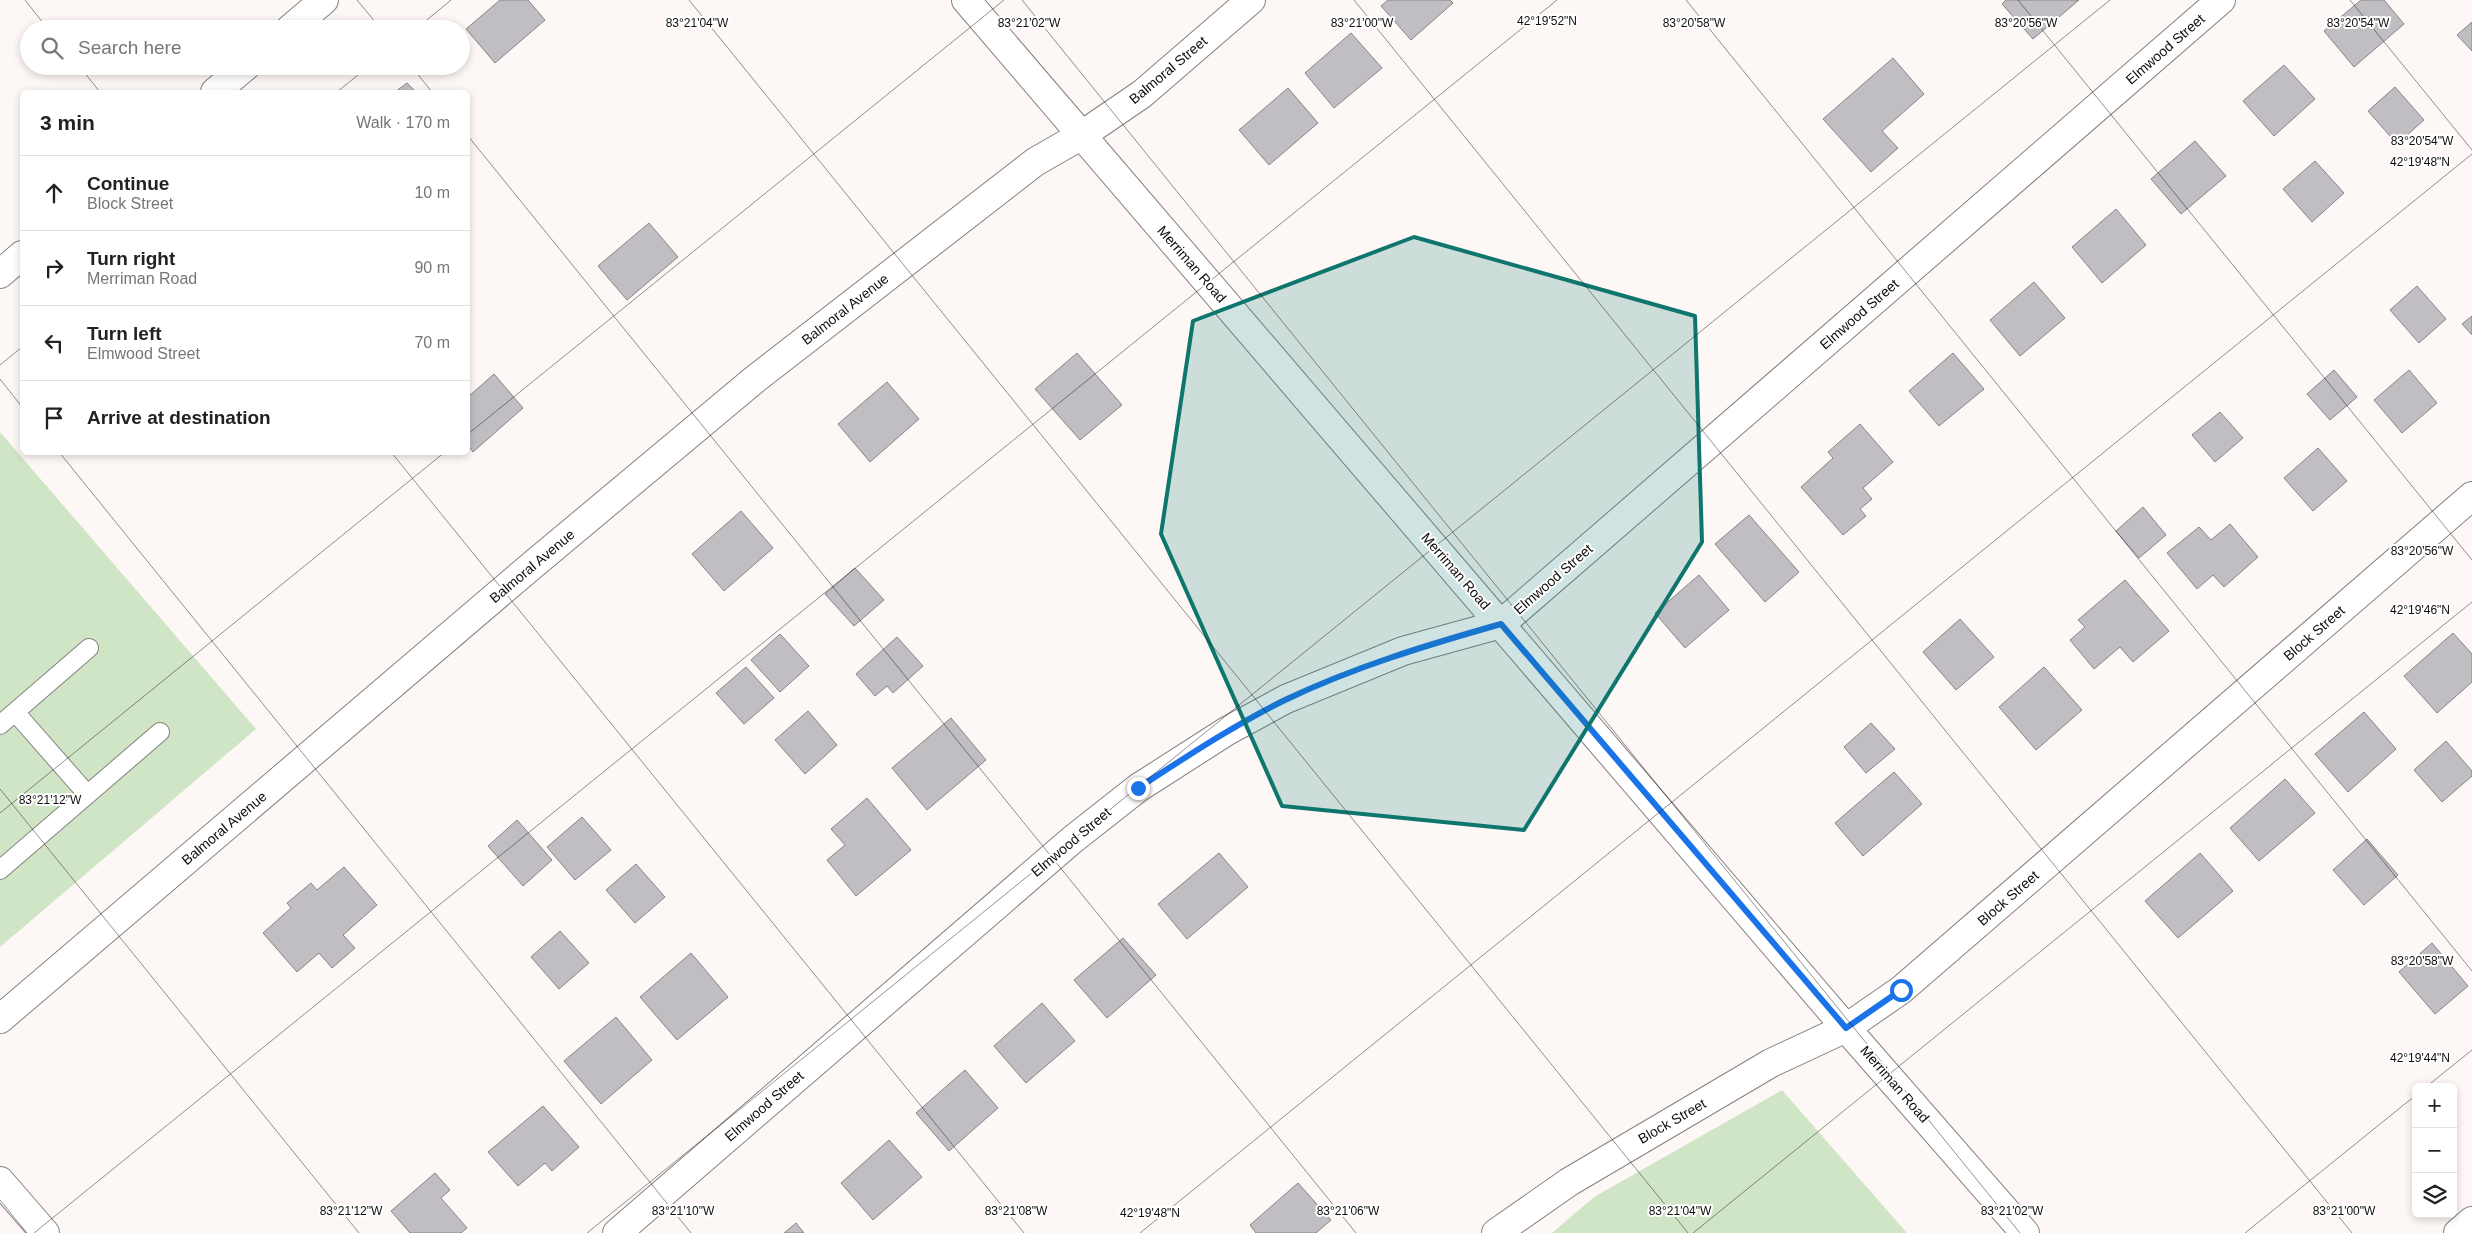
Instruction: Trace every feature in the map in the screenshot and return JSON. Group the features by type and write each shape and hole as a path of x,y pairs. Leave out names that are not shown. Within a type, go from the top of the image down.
{"street":[{"path":"301,20 324,0"},
{"name":"Merriman Road","path":"966,0 1846,1028 2025,1233"},
{"name":"Balmoral Street","path":"1082,135 1142,94 1250,0"},
{"name":"Elmwood Street","path":"617,1233 1072,840 1138,788 1227,731 1286,699 1403,651 1501,624 2221,0"},
{"path":"216,90 235,75"},
{"name":"Balmoral Avenue","path":"0,1020 528,568 754,380 1035,162 1082,135"},
{"path":"0,274 20,257"},
{"name":"Block Street","path":"1496,1233 1568,1182 1771,1063 1846,1028 1901,990 2472,496"},
{"path":"0,1181 45,1233"},
{"path":"2458,1233 2472,1221"}],"lane":[{"path":"0,725 89,648"},
{"path":"15,712 87,794"},
{"path":"0,870 160,732"}],"highlighted area":[{"path":"1414,237 1695,316 1702,542 1524,830 1282,806 1161,534 1193,321"}],"green space":[{"path":"0,432 256,729 0,947"},
{"path":"1782,1090 1907,1233 1552,1233 1594,1197"}],"building":[{"path":"500,0 528,0 545,20 495,63 470,34 470,26"},
{"path":"1388,0 1450,0 1453,3 1411,40 1381,6"},
{"path":"2006,0 2079,0 2033,39 2002,4"},
{"path":"2361,0 2384,0 2404,24 2354,67 2324,31"},
{"path":"2472,22 2472,51 2457,35"},
{"path":"1351,33 1382,68 1334,108 1305,73"},
{"path":"1893,58 1924,94 1882,131 1898,148 1871,172 1823,119"},
{"path":"2284,65 2315,99 2274,136 2243,101"},
{"path":"407,83 414,90 398,90"},
{"path":"2395,87 2424,120 2397,144 2368,111"},
{"path":"1288,88 1318,123 1269,165 1239,130"},
{"path":"2195,141 2226,176 2181,214 2151,179"},
{"path":"2315,161 2344,193 2312,222 2283,189"},
{"path":"2116,209 2146,245 2102,283 2072,247"},
{"path":"649,223 678,257 627,300 598,266"},
{"path":"2034,282 2065,318 2020,356 1990,320"},
{"path":"2417,286 2446,319 2419,343 2390,310"},
{"path":"2472,316 2472,335 2462,324"},
{"path":"1077,353 1122,405 1080,440 1035,389"},
{"path":"1953,353 1984,389 1939,426 1909,391"},
{"path":"2334,370 2357,397 2330,420 2307,394"},
{"path":"2409,370 2437,403 2402,433 2374,400"},
{"path":"494,374 523,408 473,452 470,448 470,395"},
{"path":"887,382 919,419 870,462 838,424"},
{"path":"2220,412 2243,438 2215,462 2192,435"},
{"path":"1860,424 1893,462 1863,488 1872,499 1860,509 1866,516 1843,535 1801,487 1833,458 1828,452"},
{"path":"2318,448 2347,481 2313,511 2284,478"},
{"path":"2143,507 2166,535 2139,558 2116,531"},
{"path":"741,511 773,548 724,591 692,554"},
{"path":"1749,515 1799,572 1765,602 1715,544"},
{"path":"2230,524 2258,557 2224,587 2213,575 2197,589 2167,553 2199,527 2211,540"},
{"path":"855,568 884,600 854,626 825,594"},
{"path":"1699,575 1729,610 1685,648 1655,613"},
{"path":"2125,580 2169,631 2133,662 2120,647 2094,669 2070,640 2085,627 2078,620"},
{"path":"1960,619 1994,657 1956,690 1923,652"},
{"path":"2453,633 2472,654 2472,682 2437,713 2404,676"},
{"path":"780,634 809,666 780,692 751,660"},
{"path":"897,637 923,666 893,693 887,686 875,696 856,674"},
{"path":"746,667 774,698 744,724 716,693"},
{"path":"2044,667 2082,710 2036,750 1999,707"},
{"path":"808,711 837,745 805,774 775,740"},
{"path":"2364,712 2396,749 2348,792 2315,754"},
{"path":"951,718 986,760 927,810 892,768"},
{"path":"1871,723 1895,749 1866,773 1844,747"},
{"path":"2446,741 2472,771 2472,776 2442,802 2414,770"},
{"path":"1894,772 1922,804 1863,856 1835,823"},
{"path":"2285,779 2315,813 2259,861 2230,828"},
{"path":"867,798 911,850 856,896 827,860 845,845 831,829"},
{"path":"582,817 611,850 575,880 547,847"},
{"path":"517,820 552,860 523,886 488,846"},
{"path":"2367,839 2398,875 2364,905 2333,870"},
{"path":"1219,853 1248,887 1187,939 1158,904"},
{"path":"2200,853 2233,891 2178,938 2145,901"},
{"path":"636,864 665,897 635,923 606,890"},
{"path":"344,867 377,905 343,935 355,948 332,968 319,953 297,972 263,933 291,908 287,903 311,883 317,890"},
{"path":"560,931 589,963 559,989 531,957"},
{"path":"1123,938 1156,975 1107,1018 1074,980"},
{"path":"2432,943 2468,986 2435,1014 2399,972"},
{"path":"691,953 728,997 677,1040 640,997"},
{"path":"1042,1003 1075,1041 1026,1083 994,1046"},
{"path":"616,1017 652,1060 601,1104 564,1061"},
{"path":"965,1070 998,1108 949,1151 916,1113"},
{"path":"543,1106 579,1147 552,1171 545,1163 518,1186 488,1152"},
{"path":"889,1140 922,1177 873,1220 841,1183"},
{"path":"435,1173 450,1190 441,1198 467,1228 461,1233 410,1233 391,1211"},
{"path":"1298,1183 1331,1220 1316,1233 1256,1233 1250,1225"},
{"path":"796,1223 804,1233 784,1233"}],"route":[{"path":"1138,788 1227,731 1286,699 1403,651 1501,624 1846,1028 1901,990"}]}
